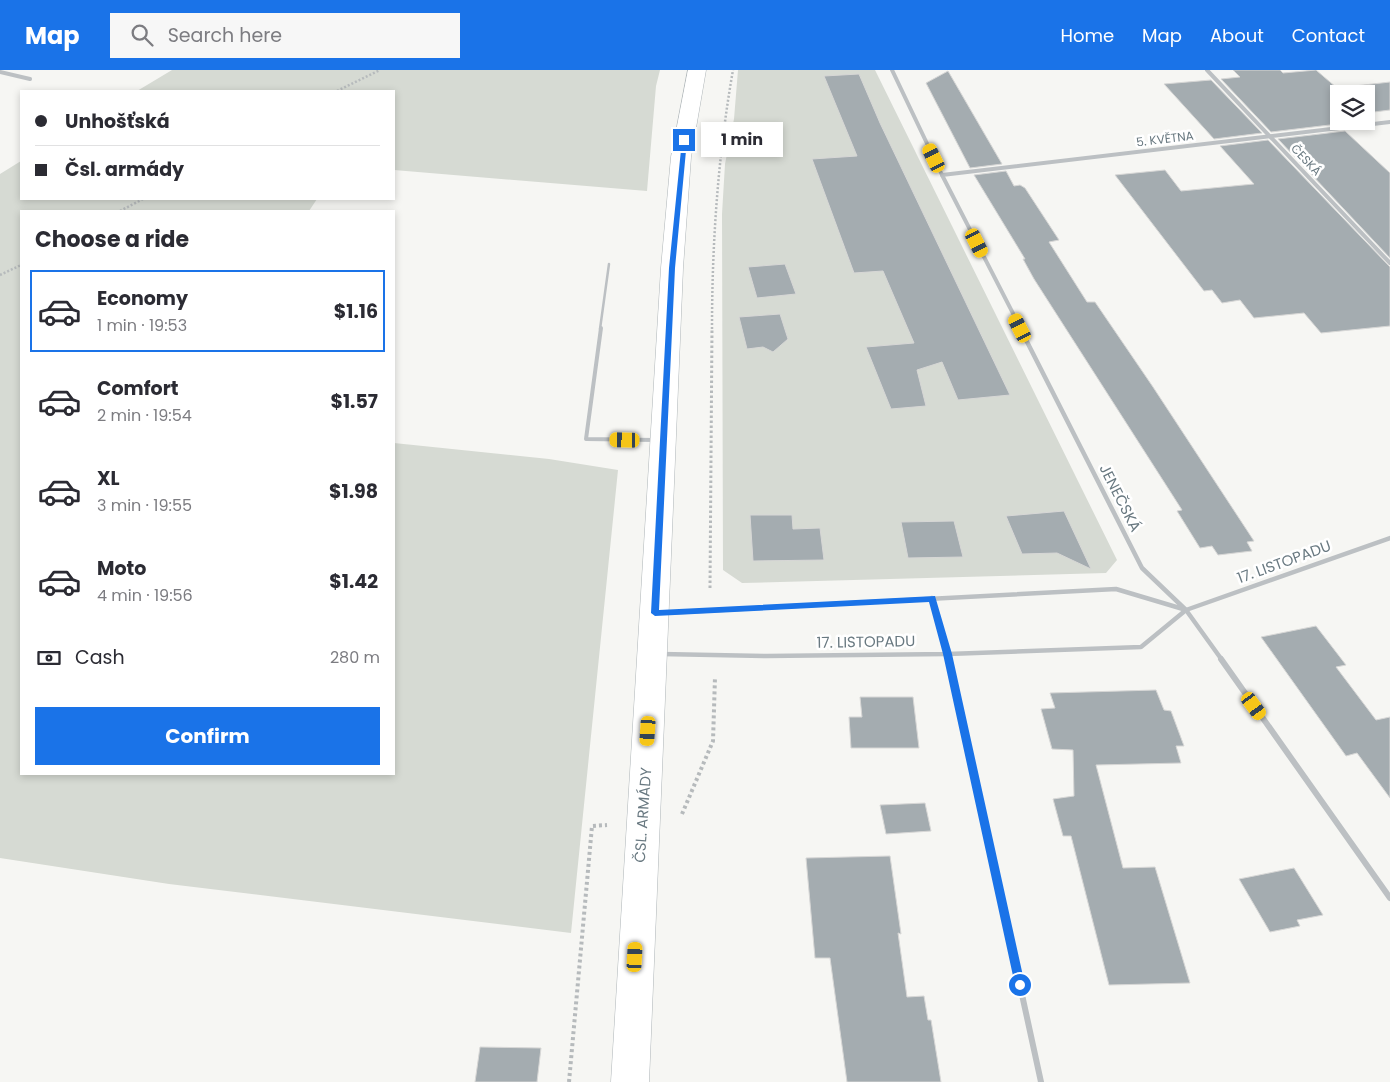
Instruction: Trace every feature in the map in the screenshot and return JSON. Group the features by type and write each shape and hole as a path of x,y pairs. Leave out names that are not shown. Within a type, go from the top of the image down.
{"main road":[{"name":"ČSL. ARMÁDY","path":"630,1082 630,1040 653,654 672,268 681,158 697,70"}],"street":[{"name":"JENEČSKÁ","path":"892,70 942,175 1142,568 1186,610 1390,898"},
{"name":"ČESKÁ","path":"1207,70 1390,263"},
{"path":"0,72 30,79"},
{"name":"5. KVĚTNA","path":"942,175 1390,122"},
{"name":"17. LISTOPADU","path":"653,654 767,656 948,654 1141,647 1186,610 1390,538"},
{"path":"655,613 1116,589 1186,610"},
{"path":"932,598 948,654 1041,1082"}],"lane":[{"path":"609,264 586,439 664,440"}],"path":[{"path":"339,90 380,70"},
{"path":"122,210 140,200"},
{"path":"0,275 20,265"}],"shaded area":[{"path":"172,70 660,70 656,86 647,191 395,170 395,90 139,90"},
{"path":"738,70 875,70 1117,560 1106,573 742,583 723,570 722,214 725,164 734,119"},
{"path":"20,162 20,200 316,200 310,210 20,210 20,775 395,775 395,443 549,459 618,470 571,933 169,884 0,858 0,174"}],"building":[{"path":"1233,70 1280,70 1283,73 1316,70 1334,85 1330,85 1330,125 1271,132 1221,79 1240,77"},
{"path":"948,71 1002,164 970,168 926,83"},
{"path":"859,74 880,123 1010,395 958,400 942,362 917,370 926,406 891,409 866,347 914,343 883,271 854,273 812,159 857,156 824,76"},
{"path":"1211,80 1262,133 1214,139 1164,84"},
{"path":"1390,82 1390,110 1375,112 1375,85 1364,85"},
{"path":"1345,131 1390,173 1390,258 1278,139"},
{"path":"1268,140 1390,267 1390,326 1321,333 1304,313 1254,318 1240,300 1222,303 1212,290 1204,291 1115,175 1165,170 1181,191 1254,184 1220,146"},
{"path":"1006,171 1014,186 1020,185 1025,188 1059,240 1049,242 1087,302 1095,302 1254,541 1247,542 1252,551 1218,555 1212,546 1200,548 1177,511 1182,510 1034,279 1023,259 1025,259 974,175"},
{"path":"785,264 796,294 757,298 748,267"},
{"path":"780,314 788,339 773,352 763,347 747,349 739,317"},
{"path":"1064,511 1091,569 1057,553 1022,554 1006,516"},
{"path":"750,515 792,515 793,529 820,528 824,560 753,561"},
{"path":"954,521 963,557 908,558 901,522"},
{"path":"1316,626 1346,665 1336,667 1376,720 1390,717 1390,798 1357,753 1346,756 1261,637"},
{"path":"1156,690 1164,710 1171,711 1184,746 1176,746 1181,763 1096,765 1123,868 1155,867 1190,983 1109,985 1071,836 1063,836 1053,799 1074,796 1073,750 1052,749 1041,709 1055,708 1050,693"},
{"path":"860,697 913,697 919,748 851,748 849,717 862,717"},
{"path":"925,803 931,831 886,834 880,805"},
{"path":"890,856 901,934 898,933 907,997 924,996 928,1020 931,1020 941,1082 847,1082 830,958 815,958 806,858"},
{"path":"1294,868 1323,915 1297,920 1300,926 1270,932 1239,879"},
{"path":"480,1047 541,1048 537,1082 475,1082"}],"route":[{"path":"684,140 672,268 655,613 932,598 948,654 1020,985"}]}
